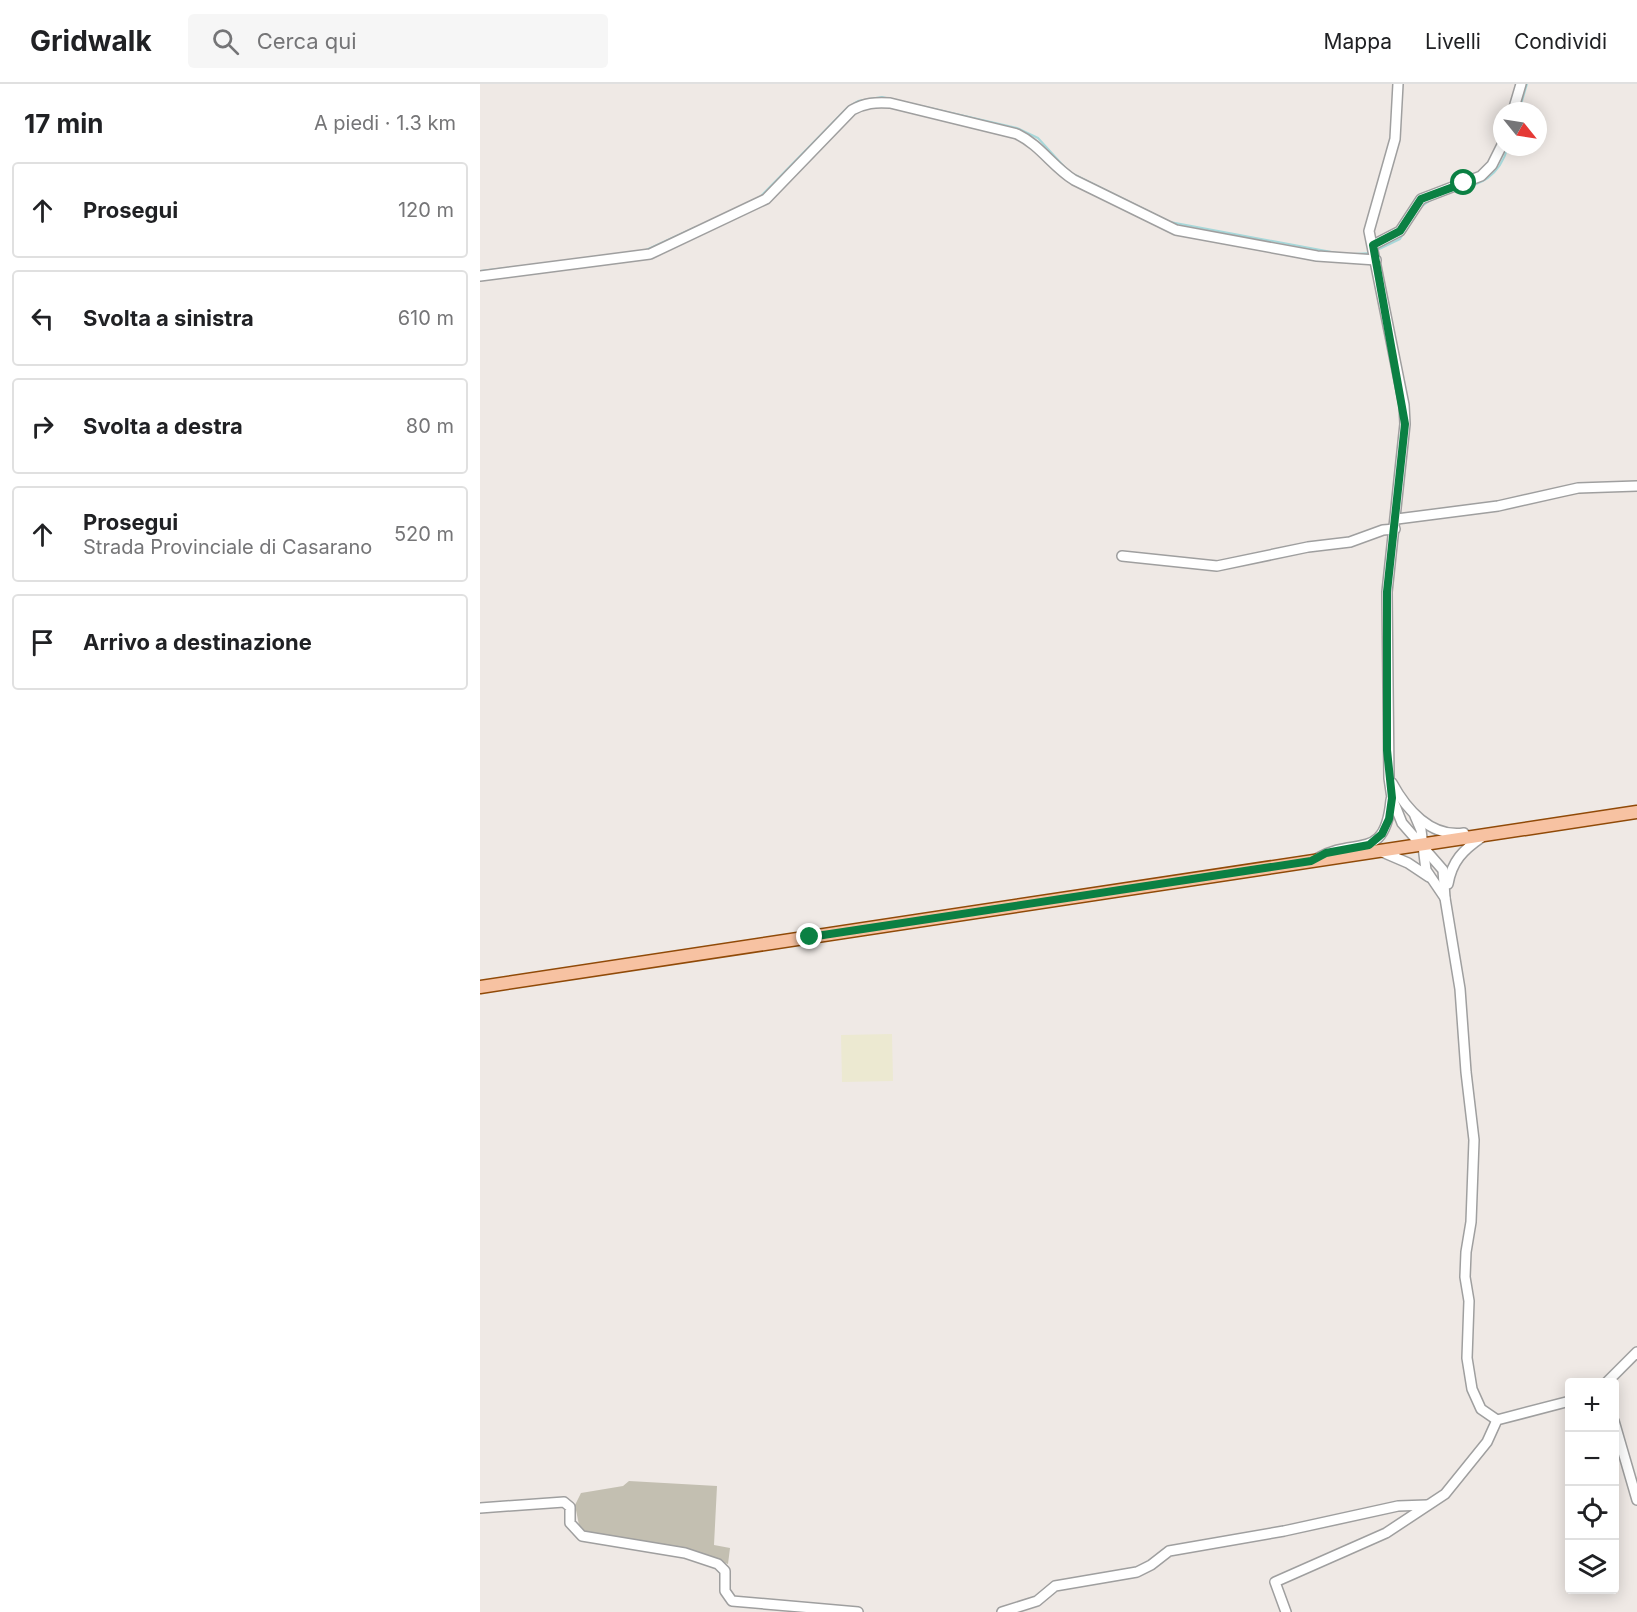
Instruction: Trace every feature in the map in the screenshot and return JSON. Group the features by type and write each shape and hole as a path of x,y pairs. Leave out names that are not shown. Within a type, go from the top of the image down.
{"main road":[{"path":"480,987 1637,812"}],"street":[{"path":"1398,84 1395,139 1370,231 1404,405 1405,424 1387,592 1389,778 1392,798 1402,824 1443,870 1445,898 1460,989 1474,1140 1471,1222 1466,1260 1469,1301 1467,1358 1472,1389 1481,1409 1497,1420 1565,1402"},
{"path":"1516,102 1521,84"},
{"path":"480,276 650,254 766,199 852,110 863,104 874,102 910,108 1017,134 1036,145 1069,177 1164,226 1298,253 1375,258"},
{"path":"1373,245 1400,231 1421,199 1481,176 1492,165 1496,156"},
{"path":"1122,556 1217,566 1308,547 1350,542 1396,524 1498,506 1578,488 1637,486"},
{"path":"1389,778 1402,802 1415,816 1427,824 1454,835 1497,828 1516,831"},
{"path":"1311,861 1326,853 1369,845 1382,834 1389,819 1392,798"},
{"path":"1415,816 1421,830 1426,870 1445,898"},
{"path":"1445,898 1455,861 1484,835"},
{"path":"1380,851 1408,862 1433,880"},
{"path":"1612,1378 1637,1352"},
{"path":"1286,1612 1275,1582 1386,1533 1445,1494 1487,1442 1497,1420"},
{"path":"1617,1432 1637,1500"},
{"path":"480,1508 564,1502 570,1507 570,1523 582,1536 685,1553 718,1564 725,1571 726,1591 732,1601 858,1612"},
{"path":"1002,1612 1037,1601 1055,1586 1137,1572 1151,1565 1169,1551 1284,1531 1398,1506 1427,1505"}],"shaded area":[{"path":"892,1034 893,1081 842,1082 841,1035"},
{"path":"629,1481 717,1486 714,1545 730,1548 728,1564 689,1552 585,1533 579,1525 575,1505 581,1493 623,1486"}],"waterway":[{"path":"1522,102 1527,84"},
{"path":"723,215 760,197 848,107 858,101 882,97 1017,128 1038,138 1069,172 1170,222 1337,253"},
{"path":"1421,207 1433,199 1482,182 1492,174 1504,156"},
{"path":"1375,251 1400,239 1414,217"},
{"path":"644,251 696,227"},
{"path":"1354,254 1370,253"},
{"path":"480,271 540,264"}],"route":[{"path":"810,937 1311,861 1326,853 1369,845 1382,834 1389,819 1392,798 1387,750 1387,592 1390,549 1397,519 1405,424 1404,405 1373,245 1400,231 1421,199 1464,183"}]}
